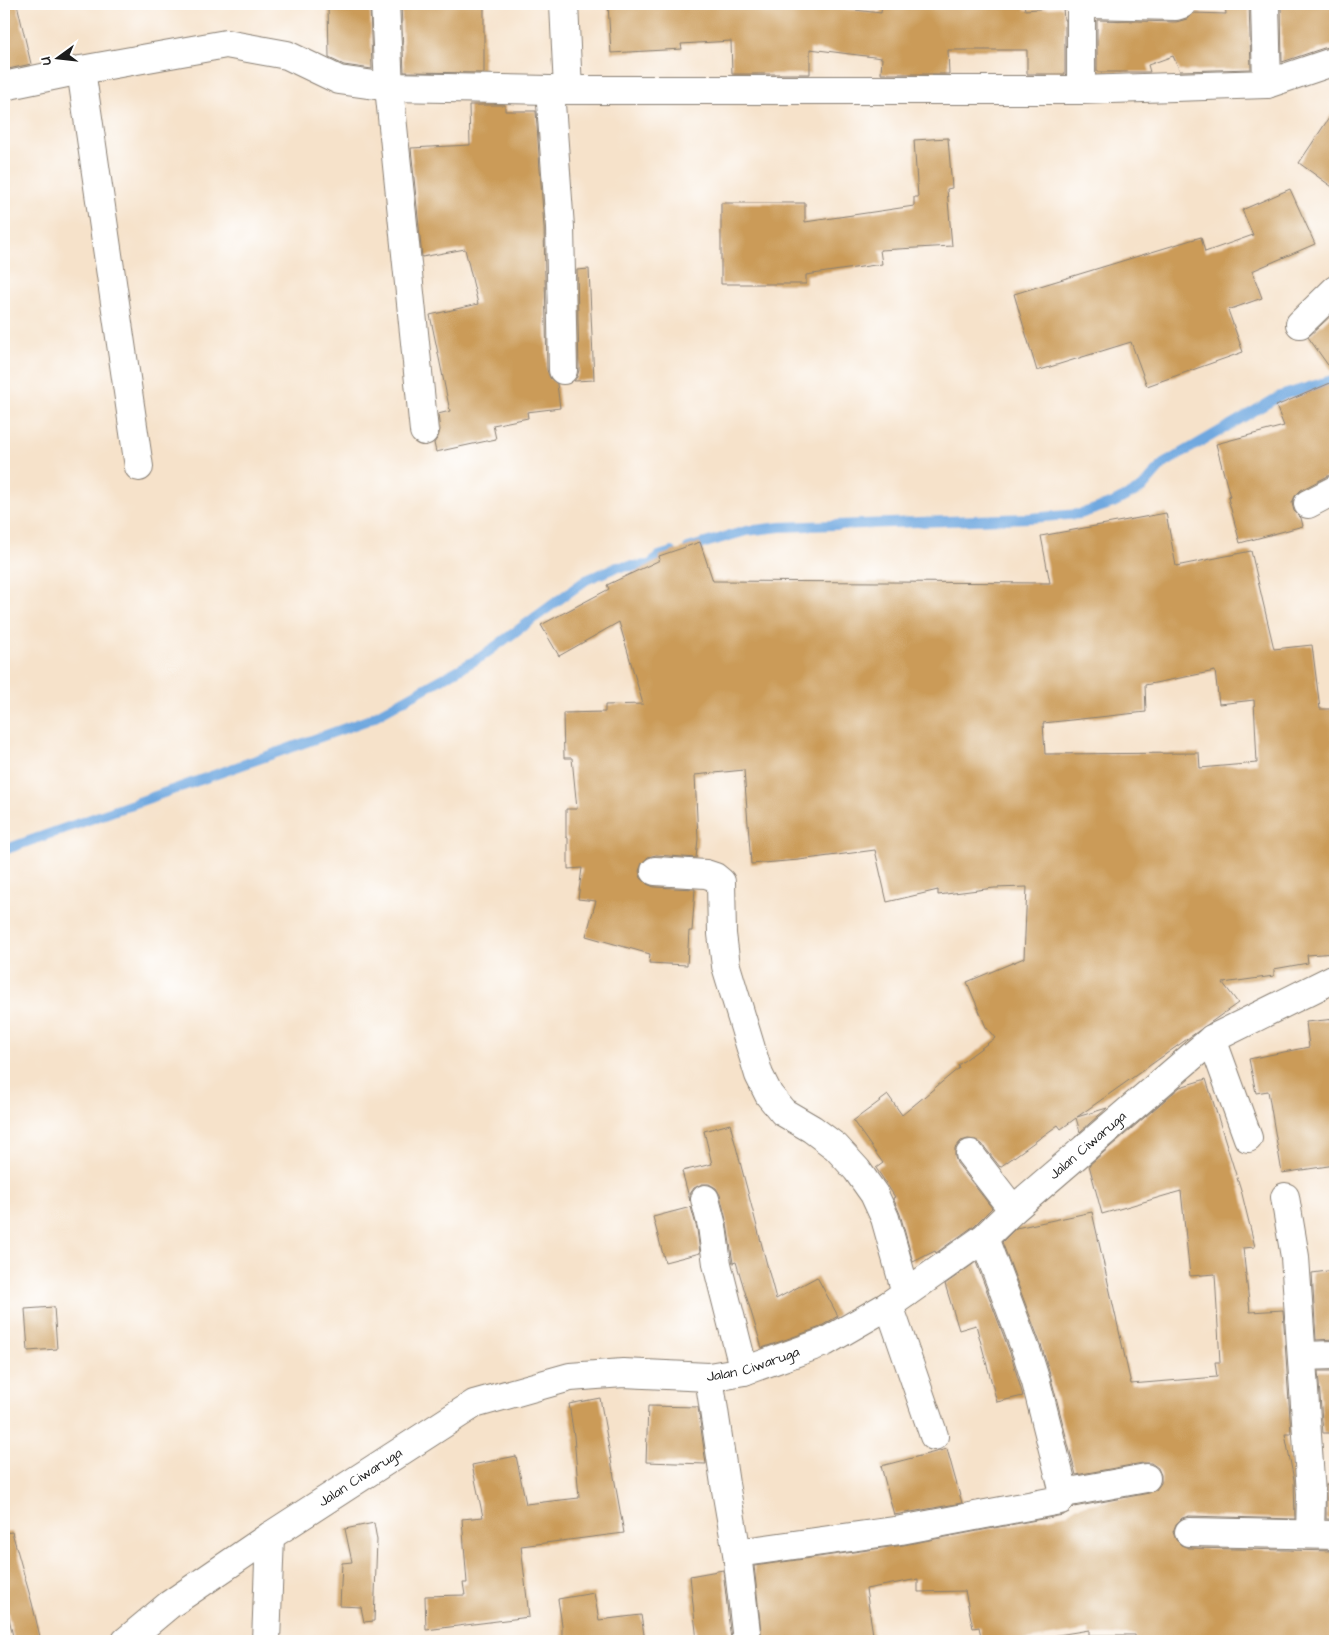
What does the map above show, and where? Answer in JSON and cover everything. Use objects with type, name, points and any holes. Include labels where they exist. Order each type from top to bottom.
[{"type":"street","points":[[385,4],[389,87],[424,431]]},
{"type":"street","points":[[563,370],[559,90],[564,4]]},
{"type":"street","points":[[1082,90],[1081,6],[1086,4],[1176,6],[1182,4]]},
{"type":"street","points":[[1265,4],[1267,84]]},
{"type":"street","points":[[4,86],[226,44],[287,55],[339,80],[389,87],[559,90],[1082,90],[1267,84],[1335,61]]},
{"type":"street","points":[[81,70],[140,467]]},
{"type":"street","points":[[1300,324],[1335,290]]},
{"type":"street","points":[[1308,504],[1335,490]]},
{"type":"street","points":[[655,871],[706,874],[715,877],[721,882],[722,934],[726,966],[759,1075],[769,1095],[783,1112],[812,1129],[836,1147],[857,1170],[874,1194],[885,1218],[897,1299],[934,1436]]},
{"type":"street","name":"Jalan Ciwaruga","points":[[126,1641],[169,1605],[270,1536],[474,1404],[570,1377],[623,1373],[709,1376],[744,1372],[825,1342],[897,1299],[984,1238],[1013,1210],[1212,1039],[1335,978]]},
{"type":"street","points":[[1212,1039],[1248,1138]]},
{"type":"street","points":[[970,1154],[1013,1210]]},
{"type":"street","points":[[1189,1532],[1323,1534],[1311,1494],[1295,1257],[1284,1197]]},
{"type":"street","points":[[705,1199],[712,1226],[717,1264],[744,1372]]},
{"type":"street","points":[[737,1553],[900,1530],[1060,1500],[1064,1493],[1027,1354],[984,1238]]},
{"type":"street","points":[[1302,1356],[1335,1355]]},
{"type":"street","points":[[709,1376],[737,1553],[747,1641]]},
{"type":"street","points":[[1064,1493],[1146,1478]]},
{"type":"street","points":[[266,1641],[270,1536]]},
{"type":"building","points":[[4,4],[17,4],[31,64],[4,70]]},
{"type":"building","points":[[328,4],[370,4],[372,69],[344,65],[329,58]]},
{"type":"building","points":[[401,4],[484,4],[484,73],[404,72]]},
{"type":"building","points":[[608,4],[802,4],[881,13],[882,4],[1024,4],[1025,10],[1063,7],[1065,20],[1065,74],[1027,74],[1027,50],[948,50],[949,74],[881,74],[882,58],[810,49],[810,74],[732,74],[731,41],[681,44],[682,49],[611,53]]},
{"type":"building","points":[[1225,4],[1249,4],[1251,69],[1180,71],[1173,56],[1148,65],[1150,72],[1097,72],[1097,20],[1176,22],[1187,19],[1194,13],[1226,14]]},
{"type":"building","points":[[1281,4],[1335,4],[1335,46],[1282,62]]},
{"type":"building","points":[[469,105],[505,105],[505,111],[536,111],[544,228],[547,370],[550,378],[557,384],[560,408],[527,412],[528,418],[493,425],[496,439],[436,452],[434,443],[440,430],[438,414],[450,411],[430,315],[478,304],[465,249],[422,257],[411,148],[470,145]]},
{"type":"building","points":[[1335,109],[1335,189],[1299,163]]},
{"type":"building","points":[[948,138],[952,188],[947,189],[952,246],[880,250],[882,264],[806,275],[806,284],[721,284],[721,203],[805,203],[805,222],[914,206],[914,197],[918,197],[914,140]]},
{"type":"building","points":[[1290,189],[1315,244],[1252,271],[1262,298],[1228,310],[1243,352],[1147,386],[1131,342],[1037,371],[1014,294],[1201,237],[1205,252],[1253,235],[1242,210]]},
{"type":"building","points":[[589,269],[594,380],[574,381],[579,370],[577,270]]},
{"type":"building","points":[[1335,312],[1335,375],[1308,337]]},
{"type":"building","points":[[1335,381],[1335,474],[1301,490],[1295,496],[1292,503],[1294,511],[1301,518],[1303,526],[1240,543],[1216,444],[1284,426],[1276,406]]},
{"type":"building","points":[[1166,513],[1176,566],[1251,551],[1274,649],[1312,645],[1320,709],[1335,709],[1335,953],[1307,955],[1308,963],[1274,969],[1274,976],[1223,983],[1238,1003],[1077,1117],[1107,1108],[1080,1132],[1076,1118],[1061,1129],[1058,1125],[1000,1167],[982,1144],[976,1140],[968,1139],[961,1141],[955,1148],[957,1163],[992,1208],[974,1226],[936,1253],[935,1251],[913,1262],[900,1214],[893,1198],[895,1197],[876,1168],[883,1163],[853,1121],[888,1095],[902,1115],[959,1068],[958,1065],[995,1038],[986,1027],[967,982],[1024,958],[1027,887],[994,888],[938,895],[938,890],[887,902],[875,850],[751,864],[744,770],[695,775],[698,839],[696,858],[656,855],[648,857],[642,863],[639,871],[641,878],[647,884],[654,887],[695,889],[692,931],[689,931],[687,965],[649,963],[650,954],[586,936],[596,901],[578,899],[582,868],[568,869],[566,809],[577,809],[572,758],[564,758],[563,713],[605,712],[605,705],[643,704],[619,622],[559,656],[541,625],[609,589],[607,585],[660,560],[659,556],[700,542],[713,581],[1050,583],[1041,536]],"holes":[[[1215,671],[1219,704],[1254,700],[1257,763],[1200,768],[1199,753],[1045,754],[1043,723],[1146,712],[1145,685]]]},
{"type":"building","points":[[1335,1019],[1335,1165],[1282,1173],[1268,1091],[1256,1093],[1249,1059],[1309,1047],[1306,1022]]},
{"type":"building","points":[[1206,1079],[1242,1194],[1255,1247],[1243,1248],[1250,1312],[1283,1310],[1291,1434],[1285,1434],[1294,1480],[1295,1519],[1189,1516],[1182,1518],[1176,1524],[1173,1532],[1176,1540],[1181,1545],[1189,1548],[1335,1551],[1335,1634],[1332,1634],[1332,1641],[1136,1641],[1135,1635],[1089,1635],[1089,1630],[1021,1641],[982,1641],[979,1627],[973,1628],[965,1591],[918,1592],[918,1579],[866,1589],[874,1641],[762,1641],[754,1566],[903,1545],[1063,1515],[1074,1507],[1149,1493],[1156,1490],[1161,1483],[1161,1475],[1158,1468],[1151,1463],[1076,1475],[1042,1348],[1002,1242],[1016,1228],[1092,1212],[1131,1384],[1217,1377],[1215,1362],[1220,1362],[1215,1274],[1190,1276],[1181,1191],[1102,1214],[1089,1165],[1180,1087]]},
{"type":"building","points":[[730,1124],[776,1299],[817,1277],[838,1316],[818,1328],[762,1348],[736,1262],[733,1263],[720,1195],[716,1188],[709,1184],[702,1184],[694,1188],[690,1194],[690,1201],[682,1171],[712,1164],[704,1131]]},
{"type":"building","points":[[691,1207],[697,1229],[700,1253],[665,1262],[653,1217]]},
{"type":"building","points":[[976,1262],[1012,1358],[1023,1396],[997,1402],[976,1325],[959,1330],[945,1284]]},
{"type":"building","points":[[1335,1270],[1335,1339],[1316,1340],[1312,1273]]},
{"type":"building","points":[[54,1307],[57,1349],[28,1351],[25,1309]]},
{"type":"building","points":[[1318,1371],[1335,1371],[1335,1433],[1323,1433]]},
{"type":"building","points":[[600,1398],[624,1533],[521,1546],[529,1617],[426,1630],[425,1596],[465,1595],[463,1583],[467,1583],[462,1519],[483,1517],[472,1465],[516,1456],[526,1504],[579,1498],[574,1436],[569,1404]]},
{"type":"building","points":[[648,1406],[698,1407],[706,1464],[646,1462]]},
{"type":"building","points":[[947,1449],[962,1503],[894,1515],[881,1466]]},
{"type":"building","points":[[1326,1485],[1335,1485],[1335,1519],[1326,1519]]},
{"type":"building","points":[[374,1523],[377,1540],[374,1621],[364,1622],[361,1607],[340,1606],[342,1563],[352,1562],[345,1529]]},
{"type":"building","points":[[12,1532],[41,1641],[14,1641],[4,1595],[4,1533]]},
{"type":"building","points":[[723,1570],[731,1640],[697,1641],[690,1576]]},
{"type":"building","points":[[594,1593],[599,1620],[641,1615],[645,1641],[562,1641],[562,1625],[558,1599]]},
{"type":"waterway","points":[[688,548],[746,531],[780,527],[1030,518],[1080,514],[1113,503],[1142,488],[1163,464],[1280,396],[1335,379]]},
{"type":"waterway","points":[[4,850],[368,720],[481,657],[586,580],[617,567],[650,565],[659,556],[672,552]]}]
